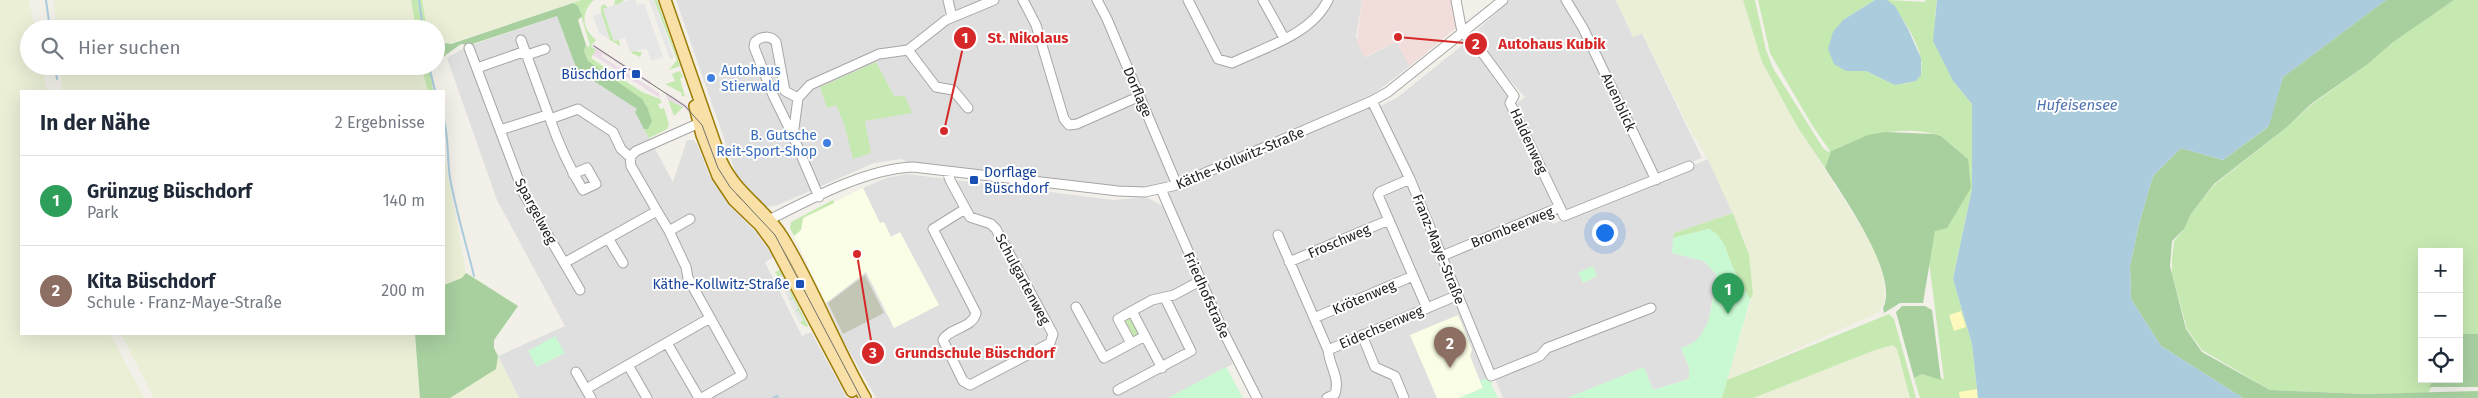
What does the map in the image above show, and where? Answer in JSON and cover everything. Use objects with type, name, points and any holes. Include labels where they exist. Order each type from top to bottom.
[{"type":"main road","points":[[665,0],[688,65],[702,122],[729,177],[765,222],[784,239],[838,350],[865,398]]},
{"type":"main road","points":[[765,222],[774,244],[856,398]]},
{"type":"main road","points":[[782,222],[783,230],[806,275],[812,294]]},
{"type":"street","points":[[948,0],[952,17]]},
{"type":"street","points":[[794,136],[798,98],[810,85],[889,51],[908,50],[952,17],[994,0]]},
{"type":"street","points":[[1023,0],[1036,26],[1064,119],[1069,125],[1077,124],[1140,96]]},
{"type":"street","name":"Dorflage","points":[[1097,0],[1177,185]]},
{"type":"street","points":[[1188,0],[1218,59],[1232,63],[1312,22],[1323,11],[1328,0]]},
{"type":"street","points":[[1263,0],[1284,38]]},
{"type":"street","points":[[1456,0],[1462,32]]},
{"type":"street","name":"Käthe-Kollwitz-Straße","points":[[765,222],[866,175],[888,168],[913,166],[1100,190],[1132,192],[1177,185],[1372,101],[1388,92],[1503,0]]},
{"type":"street","name":"Auenblick","points":[[1566,0],[1583,28],[1656,180]]},
{"type":"street","name":"Haldenweg","points":[[1462,32],[1484,55],[1514,96],[1510,103],[1560,207]]},
{"type":"street","points":[[798,98],[786,91],[776,42],[770,38],[758,39],[754,47],[776,103],[794,136],[819,197]]},
{"type":"street","points":[[521,40],[564,158],[573,174]]},
{"type":"street","name":"Spargelweg","points":[[469,48],[524,194],[580,290]]},
{"type":"street","points":[[477,68],[520,53],[527,55],[545,50]]},
{"type":"street","points":[[908,50],[936,87],[953,90],[968,108]]},
{"type":"street","name":"Franz-Maye-Straße","points":[[1372,101],[1410,179],[1491,376],[1540,356],[1547,348],[1651,308]]},
{"type":"street","points":[[500,130],[578,109],[612,132],[621,149],[630,157],[631,166],[669,231],[686,267],[688,278],[742,376],[701,398],[667,342]]},
{"type":"street","points":[[630,157],[636,151],[702,122]]},
{"type":"street","name":"Brombeerweg","points":[[1442,256],[1560,207],[1564,216],[1689,166]]},
{"type":"street","name":"Schulgartenweg","points":[[947,171],[965,209],[974,220],[991,224],[996,229],[1053,338],[1050,343],[970,385],[964,380],[943,340],[946,335],[973,320],[976,313],[932,229],[965,209]]},
{"type":"street","points":[[1410,179],[1380,192],[1378,195],[1427,308]]},
{"type":"street","name":"Friedhofstraße","points":[[1161,189],[1200,281],[1257,398]]},
{"type":"street","points":[[782,222],[798,206]]},
{"type":"street","points":[[564,263],[657,211]]},
{"type":"street","points":[[669,231],[690,219]]},
{"type":"street","name":"Froschweg","points":[[1289,262],[1389,220]]},
{"type":"street","points":[[1278,235],[1328,350]]},
{"type":"street","points":[[608,238],[623,263]]},
{"type":"street","name":"Krötenweg","points":[[1314,318],[1414,276]]},
{"type":"street","points":[[1131,343],[1118,319],[1152,300],[1165,298],[1200,281]]},
{"type":"street","name":"Eidechsenweg","points":[[1326,398],[1335,394],[1338,383],[1329,362],[1328,350],[1458,295]]},
{"type":"street","points":[[1118,390],[1191,351],[1165,298]]},
{"type":"street","points":[[1076,307],[1104,358],[1145,336]]},
{"type":"street","points":[[1132,311],[1162,368]]},
{"type":"street","points":[[586,389],[710,318]]},
{"type":"street","points":[[1362,335],[1375,367],[1395,376],[1404,398]]},
{"type":"street","points":[[628,365],[647,398]]},
{"type":"street","points":[[576,372],[591,398]]},
{"type":"shaded area","points":[[0,0],[29,0],[33,20],[20,20],[20,75],[44,75],[46,90],[20,90],[20,335],[111,335],[144,398],[0,398]]},
{"type":"shaded area","points":[[54,0],[411,0],[414,20],[55,20]]},
{"type":"shaded area","points":[[422,0],[581,0],[448,44],[445,44],[445,20],[425,20]]},
{"type":"shaded area","points":[[635,0],[637,5],[644,3],[663,57],[651,61],[647,49],[630,52],[625,38],[614,41],[603,9]]},
{"type":"shaded area","points":[[649,0],[654,0],[674,58],[670,59]]},
{"type":"shaded area","points":[[676,0],[1097,0],[1178,183],[1099,0],[1362,0],[1356,37],[1366,57],[1396,42],[1410,66],[1371,96],[1229,163],[1372,101],[1491,376],[1483,388],[1459,398],[1257,398],[1161,189],[1145,192],[913,167],[902,159],[874,163],[778,205],[767,207],[759,203],[740,185]]},
{"type":"shaded area","points":[[1362,0],[1451,0],[1456,28],[1410,66],[1396,42],[1364,57],[1357,41]]},
{"type":"shaded area","points":[[1510,0],[1616,0],[1633,37],[1642,33],[1702,158],[1567,210],[1516,104],[1525,97],[1471,36]]},
{"type":"shaded area","points":[[1616,0],[1743,0],[1762,62],[1798,128],[1874,247],[1883,275],[1885,302],[1877,313],[1727,380],[1753,294],[1744,239],[1708,159],[1692,133],[1642,33],[1633,37]]},
{"type":"shaded area","points":[[601,13],[610,40],[599,33],[593,16]]},
{"type":"shaded area","points":[[557,16],[577,70],[638,109],[635,112],[673,182],[687,140],[693,140],[697,144],[710,177],[729,205],[754,230],[774,257],[765,262],[802,336],[811,332],[847,398],[519,398],[498,356],[565,326],[497,200],[447,58],[466,47]]},
{"type":"shaded area","points":[[1465,43],[1472,47],[1511,96],[1556,205],[1443,252],[1379,107],[1398,97]]},
{"type":"shaded area","points":[[593,44],[651,82],[649,84],[603,54],[601,56],[659,93],[660,98],[593,55],[596,50],[592,46]]},
{"type":"shaded area","points":[[61,75],[424,75],[428,90],[62,90]]},
{"type":"shaded area","points":[[665,91],[694,110],[692,115],[683,107],[668,100]]},
{"type":"shaded area","points":[[1708,159],[1733,213],[1674,233],[1672,253],[1704,261],[1716,274],[1709,322],[1699,338],[1690,346],[1681,348],[1689,367],[1689,379],[1653,390],[1644,367],[1568,398],[1503,398],[1445,257],[1549,216],[1553,224]]},
{"type":"shaded area","points":[[445,160],[466,272],[518,306],[494,340],[494,348],[519,398],[154,398],[122,335],[445,335]]},
{"type":"shaded area","points":[[907,174],[1113,200],[1146,197],[1163,206],[1233,364],[1169,398],[876,398],[843,340],[826,303],[866,271],[900,233],[891,237],[884,223],[880,224],[863,188],[886,178]]},
{"type":"shaded area","points":[[863,188],[880,223],[884,222],[891,237],[900,232],[939,305],[894,328],[866,272],[826,303],[794,236],[801,230],[803,218]]},
{"type":"shaded area","points":[[782,275],[787,285],[783,287],[787,287],[792,297],[789,299],[793,299],[798,308],[795,312],[798,310],[803,320],[799,322],[778,277]]},
{"type":"shaded area","points":[[865,275],[884,313],[843,334],[828,303]]},
{"type":"shaded area","points":[[1458,315],[1472,349],[1470,356],[1483,388],[1459,398],[1437,398],[1410,335]]},
{"type":"shaded area","points":[[1893,345],[1897,349],[1910,398],[1753,398],[1875,350]]},
{"type":"green space","points":[[411,0],[422,0],[425,20],[414,20]]},
{"type":"green space","points":[[581,0],[594,0],[586,10],[584,20],[588,31],[596,40],[591,46],[596,50],[591,58],[642,92],[660,99],[662,103],[658,104],[660,109],[664,108],[669,124],[667,129],[649,138],[644,129],[650,126],[645,103],[588,61],[584,51],[586,45],[588,47],[590,45],[578,6],[573,3]]},
{"type":"green space","points":[[615,0],[624,0],[621,3],[637,52],[642,52],[640,57],[631,53],[634,50],[614,6]]},
{"type":"green space","points":[[654,0],[657,0],[680,66],[669,70],[677,60]]},
{"type":"green space","points":[[1743,0],[1755,0],[1766,50],[1773,68],[1823,148],[1828,152],[1830,151],[1812,125],[1770,53],[1758,0],[1875,0],[1843,20],[1846,71],[1866,71],[1895,85],[1916,81],[1921,75],[1921,61],[1917,44],[1908,27],[1887,0],[1925,2],[1926,0],[1937,0],[1935,16],[1953,81],[1972,104],[1972,189],[1953,279],[1972,344],[1978,398],[1920,398],[1914,378],[1922,374],[1944,379],[1929,262],[1935,231],[1968,159],[1941,136],[1920,132],[1894,131],[1868,137],[1831,151],[1825,168],[1798,128],[1762,62]]},
{"type":"green space","points":[[2386,0],[2454,0],[2392,43],[2368,64],[2311,104],[2287,127],[2214,184],[2191,214],[2184,229],[2172,241],[2170,266],[2186,329],[2202,352],[2270,390],[2366,394],[2478,391],[2478,398],[2243,398],[2161,346],[2131,299],[2130,266],[2139,224],[2153,176],[2181,148],[2223,160],[2268,127],[2283,77]]},
{"type":"green space","points":[[2454,0],[2478,0],[2478,334],[2463,334],[2463,248],[2418,248],[2418,383],[2434,383],[2428,393],[2366,394],[2270,390],[2202,350],[2187,329],[2172,274],[2174,241],[2184,229],[2191,214],[2214,185],[2287,127],[2311,105],[2368,64],[2392,43]]},
{"type":"green space","points":[[573,3],[578,6],[582,16],[578,20],[586,45],[584,51],[588,61],[642,99],[652,121],[648,129],[644,129],[635,112],[637,109],[577,70],[557,16],[469,45],[461,44],[445,56],[445,43],[451,44]]},
{"type":"green space","points":[[604,4],[608,8],[603,9],[614,41],[619,40],[620,46],[610,40],[601,13],[601,6]]},
{"type":"green space","points":[[876,62],[894,96],[905,96],[912,113],[865,121],[871,153],[853,159],[844,124],[836,105],[827,108],[820,87]]},
{"type":"green space","points":[[680,71],[683,77],[680,78],[685,97],[681,95],[682,93],[665,84],[675,81],[672,74]]},
{"type":"green space","points":[[424,75],[431,75],[433,90],[428,90]]},
{"type":"green space","points":[[668,100],[683,107],[674,116]]},
{"type":"green space","points":[[1885,132],[1941,136],[1968,159],[1971,188],[1947,228],[1935,231],[1923,303],[1900,303],[1884,313],[1883,308],[1886,294],[1884,277],[1877,257],[1856,216],[1825,168],[1831,151],[1868,135]]},
{"type":"green space","points":[[833,200],[834,203],[803,218],[801,230],[794,236],[790,228],[791,222]]},
{"type":"green space","points":[[1733,213],[1749,255],[1753,294],[1750,300],[1735,272],[1723,242],[1715,233],[1709,229],[1673,238],[1674,233]]},
{"type":"green space","points":[[1709,229],[1723,242],[1735,272],[1750,300],[1722,398],[1567,398],[1644,367],[1653,390],[1689,379],[1689,367],[1681,348],[1692,344],[1705,328],[1712,307],[1716,274],[1704,261],[1672,253],[1673,238]]},
{"type":"green space","points":[[1593,266],[1597,276],[1583,283],[1578,273]]},
{"type":"green space","points":[[780,270],[807,327],[800,323],[803,320],[794,310],[797,308],[788,298],[792,297],[783,287],[782,275],[778,277],[775,272]]},
{"type":"green space","points":[[466,273],[518,306],[494,340],[494,348],[498,356],[496,369],[450,398],[420,398],[415,335],[445,335],[445,285],[462,278]]},
{"type":"green space","points":[[1902,306],[1925,306],[1932,310],[1941,380],[1922,374],[1914,378],[1896,312]]},
{"type":"green space","points":[[1889,314],[1894,319],[1916,398],[1910,398],[1897,349],[1893,345],[1875,350],[1753,398],[1722,398],[1727,380]]},
{"type":"green space","points":[[1131,317],[1140,334],[1131,338],[1124,327],[1124,319]]},
{"type":"green space","points":[[2463,334],[2478,334],[2478,387],[2429,387],[2432,383],[2463,383]]},
{"type":"green space","points":[[555,336],[565,353],[537,367],[528,351]]},
{"type":"green space","points":[[1226,367],[1243,398],[1168,398]]},
{"type":"green space","points":[[1491,376],[1492,386],[1498,398],[1459,398],[1483,388],[1480,381]]},
{"type":"sand","points":[[1961,311],[1966,327],[1954,331],[1949,315]]},
{"type":"sand","points":[[1977,389],[1978,398],[1960,398],[1959,392]]},
{"type":"water","points":[[1875,0],[1887,0],[1895,6],[1908,29],[1921,58],[1921,75],[1916,81],[1895,85],[1866,71],[1846,71],[1834,64],[1828,49],[1833,32],[1843,20]]},
{"type":"water","name":"Hufeisensee","points":[[1937,0],[2386,0],[2283,77],[2269,126],[2223,160],[2181,148],[2153,176],[2139,224],[2130,266],[2131,299],[2161,346],[2243,398],[1978,398],[1972,344],[1953,279],[1972,189],[1972,104],[1953,81],[1933,41]]},
{"type":"waterway","points":[[46,0],[49,20]]},
{"type":"waterway","points":[[419,0],[422,20]]},
{"type":"waterway","points":[[56,75],[57,79]]},
{"type":"waterway","points":[[431,75],[435,90]]},
{"type":"waterway","points":[[445,125],[450,178],[474,276]]},
{"type":"waterway","points":[[773,398],[777,396],[778,398]]},
{"type":"tram line","points":[[594,46],[685,106],[702,125],[718,168],[730,187],[775,235],[861,398]]},
{"type":"place","name":"Autohaus Kubik","points":[[1398,37]]},
{"type":"place","name":"Büschdorf","points":[[636,74]]},
{"type":"place","name":"Autohaus Stierwald","points":[[711,78]]},
{"type":"place","name":"St. Nikolaus","points":[[944,131]]},
{"type":"place","name":"B. Gutsche Reit-Sport-Shop","points":[[827,143]]},
{"type":"place","name":"Dorflage Büschdorf","points":[[974,180]]},
{"type":"place","name":"Grundschule Büschdorf","points":[[857,254]]},
{"type":"place","name":"Käthe-Kollwitz-Straße","points":[[800,284]]},
{"type":"place","name":"Grünzug Büschdorf","points":[[1728,314]]},
{"type":"place","name":"Kita Büschdorf","points":[[1450,368]]}]
